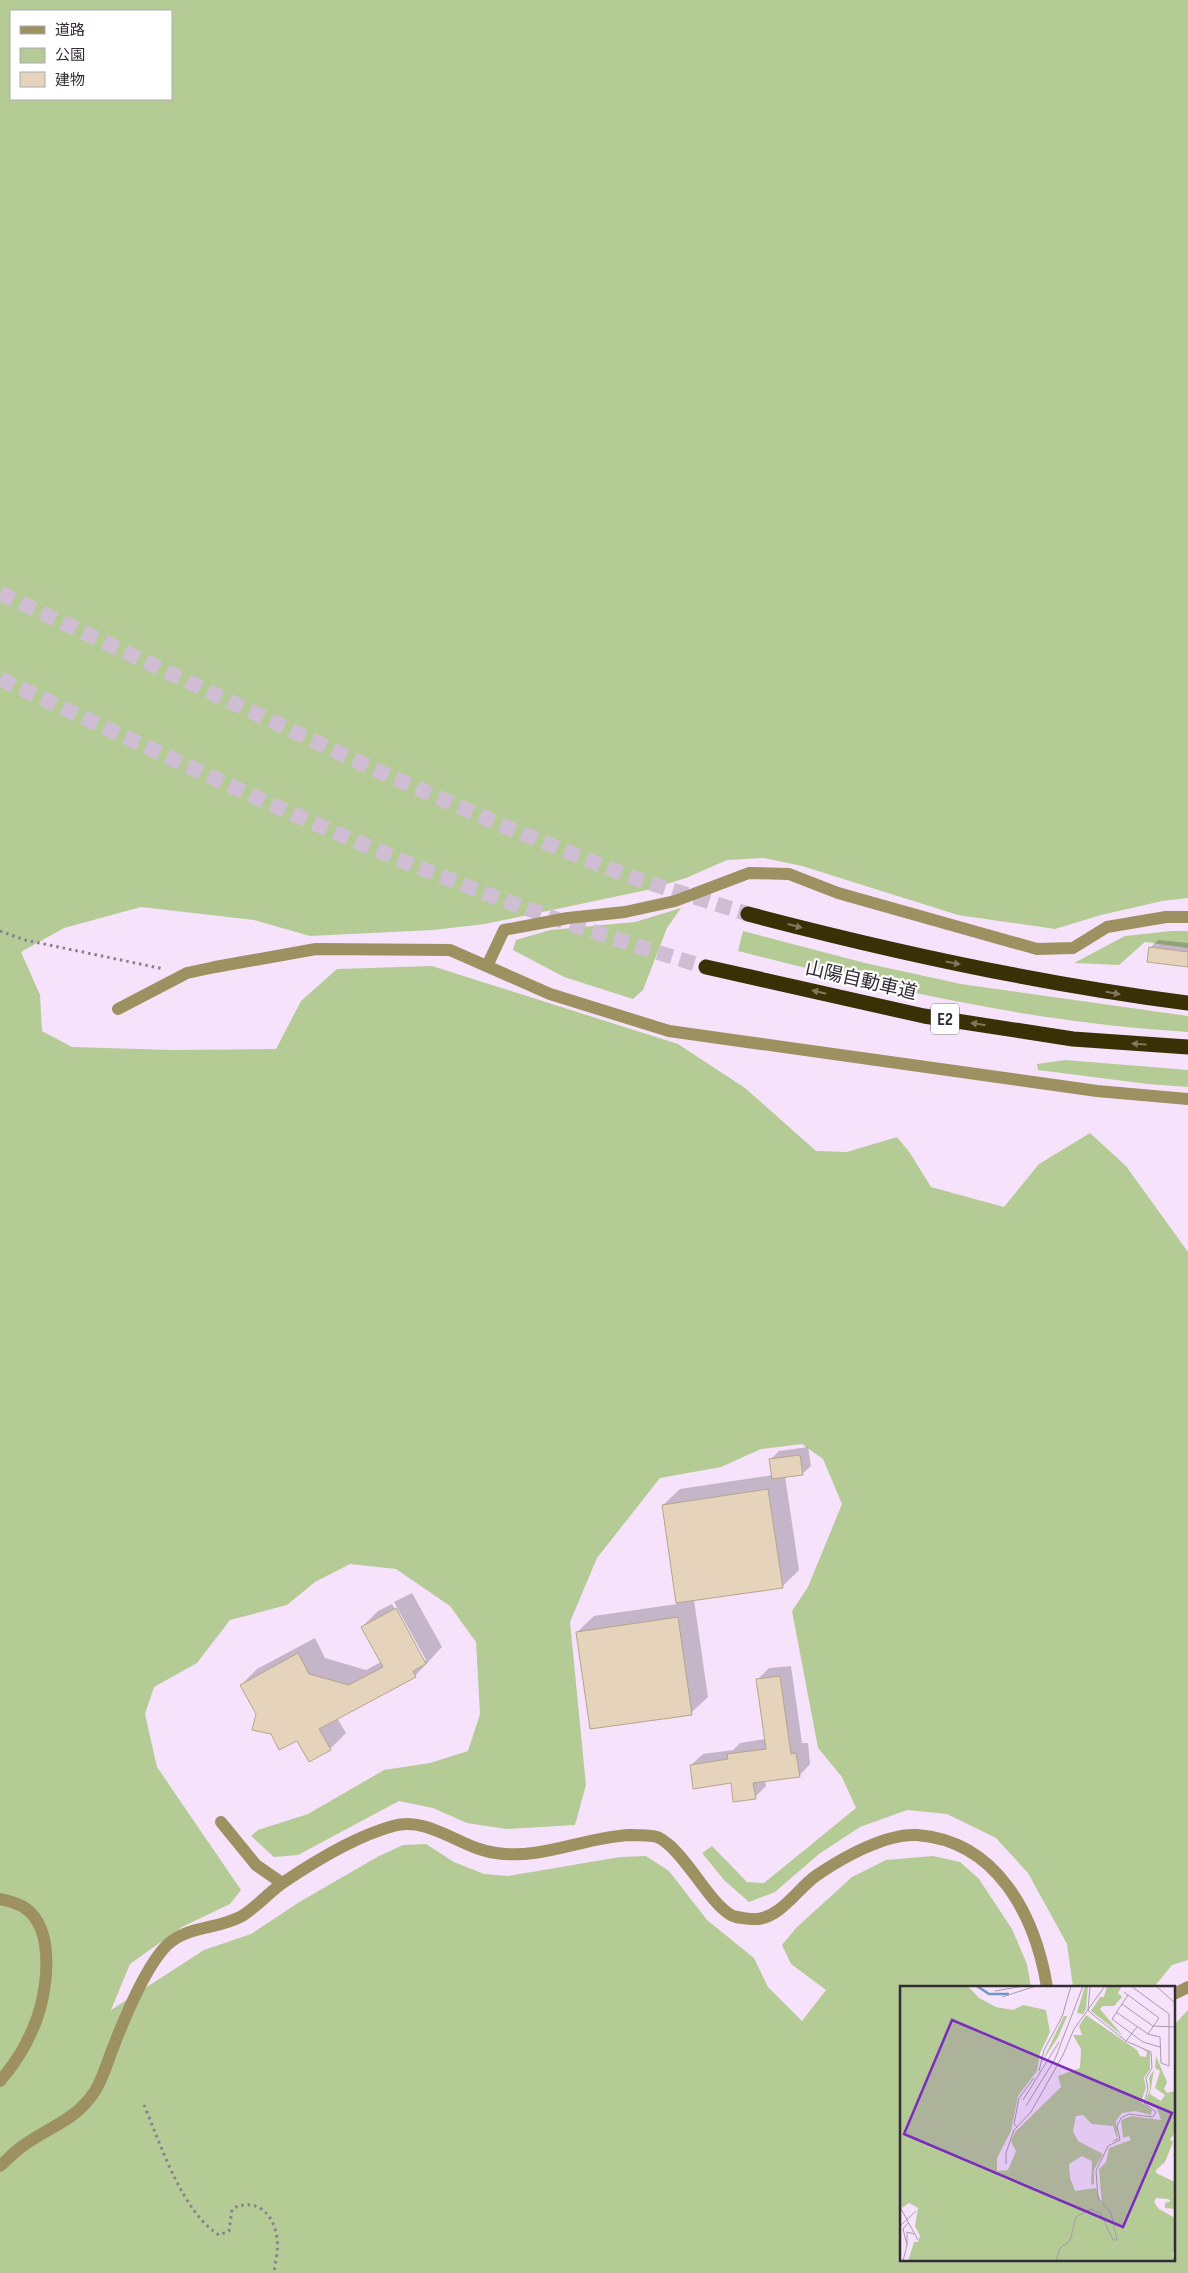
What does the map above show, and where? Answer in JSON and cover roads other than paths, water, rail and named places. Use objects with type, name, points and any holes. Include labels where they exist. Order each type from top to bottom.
[{"type":"highway","name":"山陽自動車道","points":[[748,914],[898,952],[1046,981],[1188,1003]]},
{"type":"highway","name":"山陽自動車道","points":[[706,967],[924,1016],[1072,1038],[1188,1048]]},
{"type":"street","points":[[488,966],[504,930],[568,918],[625,912],[675,901],[749,874],[789,874],[838,893],[1037,950],[1073,948],[1107,927],[1166,917],[1188,917]]},
{"type":"street","points":[[118,1010],[186,973],[316,949],[450,950],[550,994],[669,1031],[1097,1091],[1188,1099]]},
{"type":"street","points":[[221,1822],[256,1865],[282,1883]]},
{"type":"street","points":[[0,2166],[22,2146],[62,2124],[79,2111],[97,2089],[132,2005],[154,1962],[168,1944],[192,1929],[222,1924],[242,1915],[282,1883],[365,1836],[395,1826],[418,1823],[467,1845],[496,1853],[528,1853],[629,1835],[659,1837],[682,1855],[711,1896],[732,1916],[759,1919],[780,1908],[815,1876],[870,1844],[914,1835],[955,1843],[984,1859],[1019,1902],[1043,1961],[1047,1986]]},
{"type":"street","points":[[0,1899],[25,1908],[39,1923],[45,1943],[46,1978],[34,2026],[14,2064],[0,2082]]},
{"type":"street","points":[[1176,1993],[1188,1987]]},
{"type":"tunnel","points":[[0,593],[378,771],[501,825],[631,877],[748,914]]},
{"type":"tunnel","points":[[0,679],[237,789],[416,866],[562,921],[706,967]]}]
